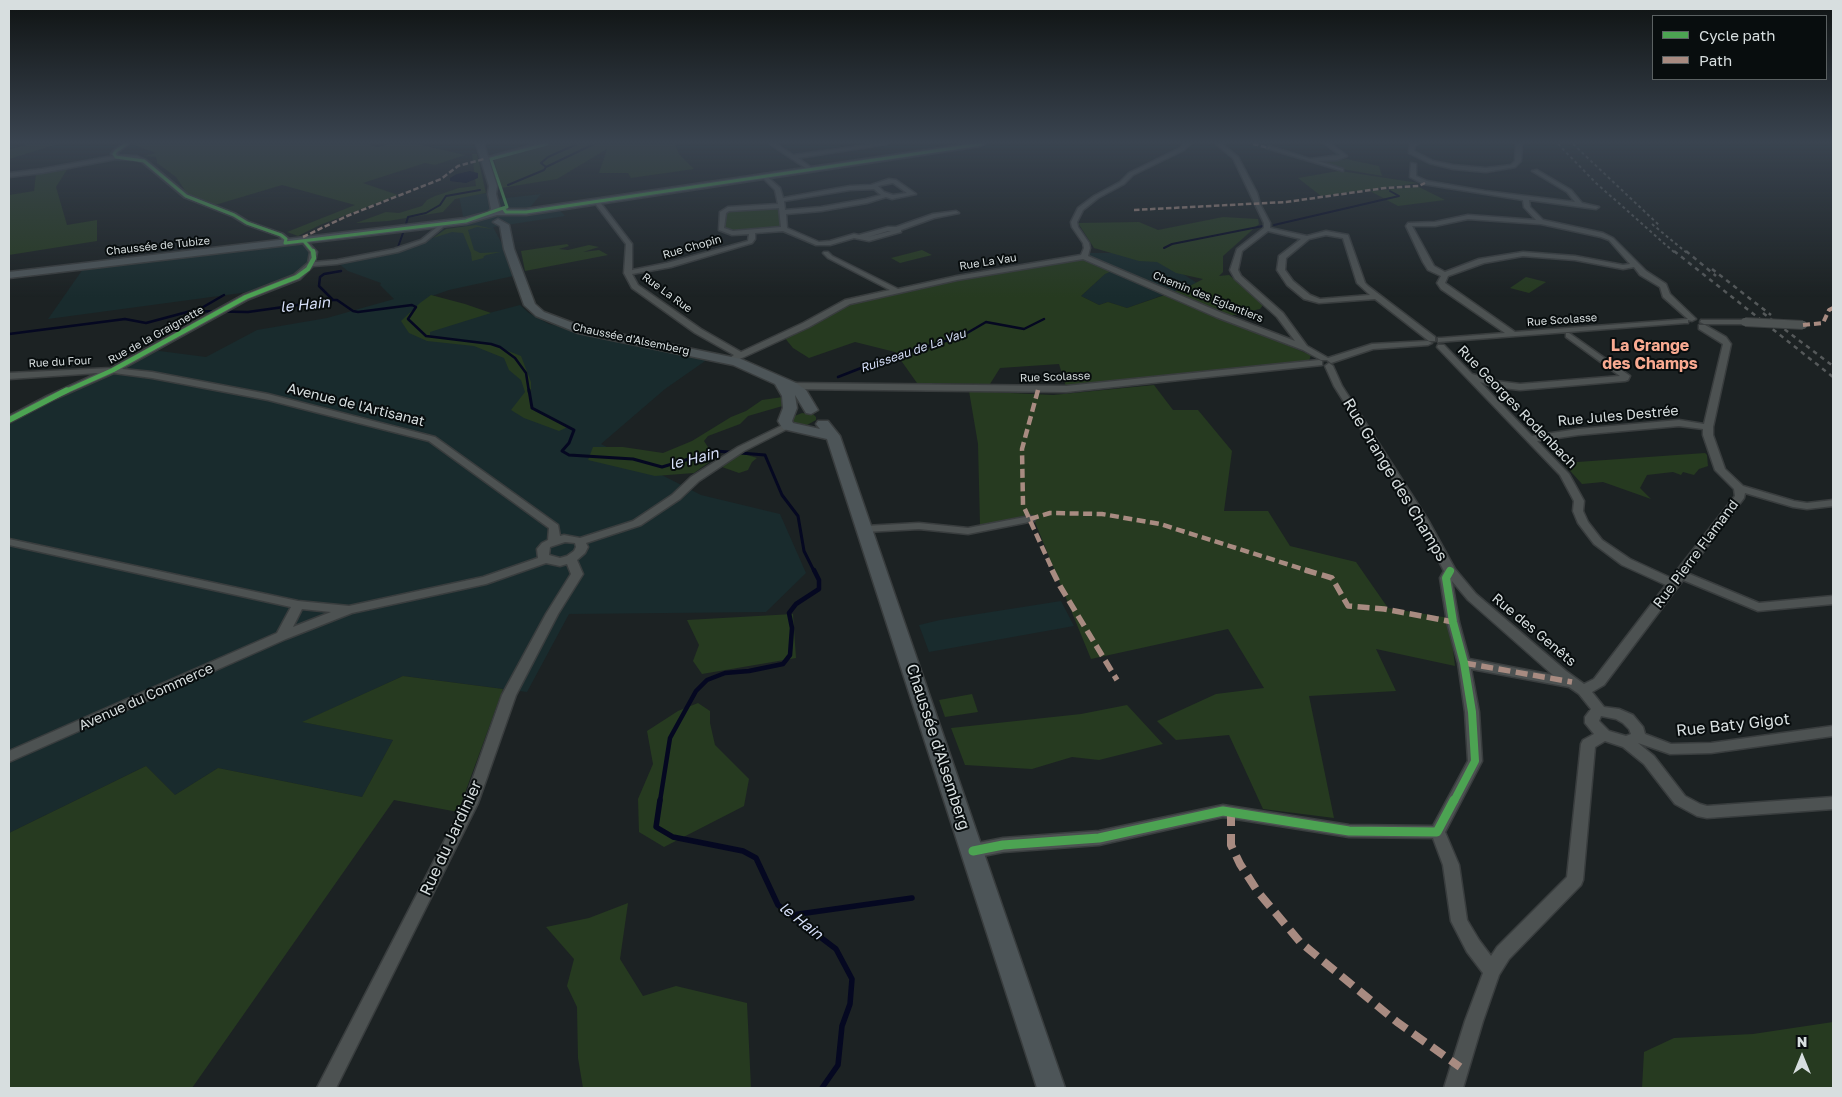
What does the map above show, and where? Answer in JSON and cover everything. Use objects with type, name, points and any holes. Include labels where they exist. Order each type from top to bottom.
[{"type":"main road","name":"Chaussée d'Alsemberg","points":[[488,217],[496,208],[492,195]]},
{"type":"main road","name":"Chaussée d'Alsemberg","points":[[497,195],[508,217],[516,254],[514,260]]},
{"type":"main road","points":[[508,217],[635,195]]},
{"type":"main road","points":[[488,217],[508,217],[609,199]]},
{"type":"main road","name":"Chaussée de Tubize","points":[[307,241],[488,217]]},
{"type":"main road","name":"Chaussée de Tubize","points":[[444,226],[488,217]]},
{"type":"main road","name":"Chaussée d'Alsemberg","points":[[508,217],[504,225],[511,255],[530,305],[540,314],[578,329],[736,358],[798,394],[824,416],[865,528],[1051,1088]]},
{"type":"main road","name":"Chaussée de Tubize","points":[[9,275],[444,226],[483,224],[497,227],[505,234]]},
{"type":"main road","points":[[787,421],[795,411],[798,394]]},
{"type":"main road","points":[[787,421],[798,394]]},
{"type":"main road","points":[[787,421],[805,430],[828,430]]},
{"type":"street","points":[[185,195],[234,215],[248,223],[281,235],[286,239],[285,243]]},
{"type":"street","points":[[779,195],[784,229]]},
{"type":"street","points":[[782,206],[823,195]]},
{"type":"street","points":[[885,195],[867,201],[821,209],[782,206],[728,209],[722,212],[722,229],[732,233],[784,229],[812,243],[824,244],[854,236],[869,238],[898,233],[897,229],[932,216],[956,213]]},
{"type":"street","points":[[887,195],[895,198],[908,195]]},
{"type":"street","points":[[1084,257],[1087,248],[1086,243],[1075,227],[1074,222],[1080,209],[1099,195]]},
{"type":"street","points":[[1255,195],[1257,204],[1268,223],[1267,228],[1239,250],[1234,270],[1238,277],[1280,315],[1306,348]]},
{"type":"street","points":[[1507,195],[1596,207]]},
{"type":"street","points":[[1572,195],[1580,205]]},
{"type":"street","points":[[1526,197],[1527,207],[1541,222]]},
{"type":"street","name":"Rue La Rue","points":[[598,202],[629,244],[628,273],[635,286],[736,358]]},
{"type":"street","points":[[1445,275],[1431,268],[1409,226],[1410,224],[1434,224],[1468,217],[1541,222],[1610,239],[1647,276],[1663,286],[1666,295],[1689,322],[1703,325],[1733,322],[1803,325]]},
{"type":"street","name":"Rue de la Graignette","points":[[9,420],[50,398],[113,370],[256,292],[296,277],[312,264],[377,255],[423,241],[444,226]]},
{"type":"street","points":[[1267,228],[1309,238]]},
{"type":"street","name":"Rue Chopin","points":[[628,273],[668,265],[750,242],[752,232]]},
{"type":"street","points":[[1309,238],[1286,253],[1282,258],[1281,270],[1290,283],[1307,297],[1319,301],[1378,297]]},
{"type":"street","name":"Rue Georges Rodenbach","points":[[1309,238],[1349,242],[1361,283],[1438,343],[1531,439],[1564,474],[1579,501],[1578,511],[1583,523],[1598,542],[1626,562],[1758,607],[1833,600]]},
{"type":"street","points":[[307,241],[314,252],[312,264]]},
{"type":"street","points":[[826,252],[830,257],[897,291]]},
{"type":"street","points":[[1514,335],[1447,290],[1441,283],[1445,275],[1482,261],[1523,254],[1575,258],[1616,266],[1647,276]]},
{"type":"street","name":"Rue La Vau","points":[[736,358],[806,325],[848,302],[957,278],[1084,257]]},
{"type":"street","name":"Chemin des Eglantiers","points":[[1084,257],[1219,315],[1306,348],[1326,362]]},
{"type":"street","points":[[1616,266],[1635,265]]},
{"type":"street","name":"Rue Scolasse","points":[[1438,343],[1514,335],[1689,322]]},
{"type":"street","name":"Rue Scolasse","points":[[798,394],[827,388],[1066,390],[1326,362],[1372,347],[1569,336],[1689,322]]},
{"type":"street","name":"Rue Pierre Flamand","points":[[1584,691],[1598,682],[1740,496],[1739,488],[1720,470],[1708,435],[1708,427],[1727,344],[1703,325]]},
{"type":"street","points":[[1468,375],[1495,384],[1520,387],[1625,378],[1626,376],[1569,336]]},
{"type":"street","name":"Rue Grange des Champs","points":[[1326,362],[1338,386],[1423,520],[1450,571],[1446,578],[1453,622],[1464,663],[1472,712],[1475,761],[1437,832]]},
{"type":"street","name":"Rue du Four","points":[[9,376],[113,370]]},
{"type":"street","name":"Avenue de l'Artisanat","points":[[113,370],[152,375],[268,396],[432,439],[554,527],[554,541]]},
{"type":"street","points":[[798,394],[827,388]]},
{"type":"street","points":[[546,559],[542,553],[543,549],[554,541],[571,538],[580,541],[637,523],[676,497],[695,479],[787,421]]},
{"type":"street","name":"Rue Jules Destrée","points":[[1531,439],[1578,432],[1679,423],[1708,427]]},
{"type":"street","points":[[1739,488],[1793,504],[1807,506],[1833,503]]},
{"type":"street","points":[[865,528],[919,526],[968,531],[1030,518]]},
{"type":"street","points":[[571,559],[579,554],[582,547],[580,541]]},
{"type":"street","name":"Avenue du Commerce","points":[[9,542],[298,605],[348,610]]},
{"type":"street","name":"Avenue du Commerce","points":[[9,757],[282,636],[348,610],[486,580],[546,559],[560,562],[571,559]]},
{"type":"street","name":"Rue du Jardinier","points":[[326,1088],[471,803],[509,695],[552,614],[577,574],[571,559]]},
{"type":"street","name":"Rue des Genêts","points":[[1450,571],[1472,597],[1584,691],[1600,711]]},
{"type":"street","points":[[282,636],[298,605]]},
{"type":"street","points":[[1464,663],[1572,682]]},
{"type":"street","points":[[1454,1088],[1474,1021],[1492,972],[1503,953],[1575,880],[1588,744],[1604,735],[1592,723],[1594,713],[1600,711],[1619,714],[1628,719],[1638,731],[1632,739],[1680,800],[1697,810],[1707,812],[1833,803]]},
{"type":"street","name":"Rue Baty Gigot","points":[[1604,735],[1616,740],[1632,739],[1670,749],[1711,748],[1833,731]]},
{"type":"street","points":[[973,851],[1003,845],[1099,838],[1223,811],[1349,830],[1437,832],[1445,847],[1451,866],[1460,921],[1473,946],[1492,972]]},
{"type":"shaded area","points":[[489,195],[489,200],[540,195],[528,210],[531,214],[560,210],[565,216],[493,227],[507,253],[513,276],[449,290],[432,296],[489,313],[520,305],[529,313],[549,324],[708,359],[665,389],[601,444],[701,495],[780,514],[806,573],[766,612],[569,614],[527,692],[403,676],[303,722],[393,740],[362,797],[218,768],[175,795],[146,766],[9,833],[9,425],[27,412],[152,350],[206,357],[257,330],[327,318],[394,299],[380,285],[381,283],[348,271],[339,264],[400,252],[433,238],[443,230],[465,226],[459,196]]},
{"type":"shaded area","points":[[306,244],[312,254],[309,265],[296,275],[256,291],[48,319],[83,269]]},
{"type":"shaded area","points":[[1087,253],[1124,253],[1158,258],[1197,283],[1127,308],[1108,302],[1099,305],[1081,296],[1105,274],[1086,257]]},
{"type":"shaded area","points":[[1061,601],[1074,626],[929,652],[919,625],[940,620]]},
{"type":"green space","points":[[9,195],[58,195],[67,225],[97,220],[97,241],[9,255]]},
{"type":"green space","points":[[189,195],[248,195],[215,205]]},
{"type":"green space","points":[[319,195],[397,195],[320,225],[298,236],[287,232],[355,205]]},
{"type":"green space","points":[[475,195],[455,199],[443,212],[388,221],[356,223],[386,212],[399,213],[422,206],[427,200],[435,196]]},
{"type":"green space","points":[[1378,195],[1435,195],[1445,200],[1398,206]]},
{"type":"green space","points":[[772,208],[780,210],[781,226],[779,228],[731,231],[725,229],[725,214],[727,211]]},
{"type":"green space","points":[[1223,217],[1258,219],[1259,224],[1223,256],[1223,272],[1219,276],[1229,275],[1264,304],[1260,309],[1221,318],[1311,355],[1309,361],[1066,387],[1059,364],[1000,368],[990,384],[917,383],[895,352],[855,342],[809,358],[793,348],[784,337],[842,305],[939,282],[1086,257],[1112,271],[1105,274],[1081,296],[1099,305],[1108,302],[1127,308],[1188,287],[1203,279],[1176,273],[1157,262],[1139,261],[1094,248],[1078,223],[1139,222],[1158,230]]},
{"type":"green space","points":[[476,225],[493,229],[477,227],[468,230],[474,250],[480,253],[501,252],[486,255],[484,258],[472,261],[463,233],[452,232],[433,238],[446,229]]},
{"type":"green space","points":[[567,244],[569,246],[559,249],[568,250],[589,245],[599,247],[583,252],[599,250],[608,255],[525,271],[521,251]]},
{"type":"green space","points":[[922,250],[932,255],[900,263],[891,258]]},
{"type":"green space","points":[[1526,277],[1546,282],[1529,293],[1510,288]]},
{"type":"green space","points":[[431,295],[491,313],[430,332],[430,336],[493,345],[521,356],[531,382],[531,409],[568,427],[559,431],[524,418],[511,410],[525,392],[521,380],[509,370],[504,358],[474,346],[427,341],[409,333],[401,321]]},
{"type":"green space","points":[[1154,385],[1173,410],[1198,410],[1232,451],[1224,511],[1268,511],[1290,546],[1356,562],[1388,608],[1449,618],[1455,666],[1376,649],[1396,691],[1309,696],[1334,818],[1263,809],[1229,735],[1176,740],[1157,721],[1216,694],[1264,688],[1228,629],[1091,659],[1032,515],[980,525],[978,444],[969,391],[1053,395]]},
{"type":"green space","points":[[783,397],[786,405],[748,416],[740,424],[708,436],[704,441],[715,458],[694,473],[655,476],[588,460],[593,447],[623,447],[663,453],[692,441],[762,400]]},
{"type":"green space","points":[[802,413],[813,414],[816,420],[807,425],[795,424],[792,421],[792,417]]},
{"type":"green space","points":[[741,453],[757,458],[752,462],[748,470],[739,473],[722,467]]},
{"type":"green space","points":[[1705,453],[1708,466],[1699,469],[1694,475],[1683,472],[1681,475],[1673,472],[1647,475],[1640,488],[1651,499],[1603,482],[1582,484],[1563,463]]},
{"type":"green space","points":[[793,614],[796,658],[702,674],[693,661],[699,645],[687,620]]},
{"type":"green space","points":[[403,676],[503,689],[458,812],[394,800],[192,1088],[9,1088],[9,833],[146,766],[175,795],[218,768],[362,797],[393,740],[302,722]]},
{"type":"green space","points":[[972,694],[978,712],[945,717],[939,700]]},
{"type":"green space","points":[[698,703],[710,711],[710,723],[715,745],[749,779],[744,806],[664,847],[639,832],[638,799],[653,764],[647,731],[678,711]]},
{"type":"green space","points":[[1127,705],[1163,744],[1099,760],[1072,757],[1032,769],[965,765],[951,728],[1081,714]]},
{"type":"green space","points":[[628,903],[620,959],[643,996],[676,986],[747,1003],[751,1088],[583,1088],[578,1058],[577,1007],[567,986],[574,959],[546,927],[589,918]]},
{"type":"green space","points":[[1833,1022],[1833,1088],[1642,1088],[1644,1052],[1674,1038],[1753,1034]]},
{"type":"waterway","points":[[406,224],[408,217],[426,213],[440,205],[446,196],[451,195]]},
{"type":"waterway","name":"Ruisseau de La Vau","points":[[1274,225],[1399,196],[1398,195]]},
{"type":"waterway","name":"Ruisseau de La Vau","points":[[1164,248],[1172,244],[1263,226]]},
{"type":"waterway","points":[[398,247],[403,233]]},
{"type":"waterway","points":[[333,300],[319,286],[320,277],[324,274],[341,271]]},
{"type":"waterway","points":[[198,310],[224,295]]},
{"type":"waterway","name":"le Hain","points":[[9,334],[125,319],[146,323],[191,311],[248,312],[333,300]]},
{"type":"waterway","name":"le Hain","points":[[333,300],[337,300],[353,311],[358,312],[412,305],[416,307],[408,319],[426,336],[491,344],[500,347],[515,358],[526,373],[529,392]]},
{"type":"waterway","name":"Ruisseau de La Vau","points":[[838,377],[879,361],[962,336],[986,322],[1024,329],[1044,319]]},
{"type":"waterway","name":"le Hain","points":[[529,390],[532,408],[574,430],[569,443],[562,451],[569,455],[633,459],[662,467],[716,451],[765,455],[782,495],[798,516],[804,551],[814,571]]},
{"type":"waterway","name":"le Hain","points":[[660,801],[670,738],[696,691],[707,680],[725,673],[749,671],[783,664],[790,655],[792,628],[789,613],[796,604],[819,589],[819,580],[814,570]]},
{"type":"waterway","name":"le Hain","points":[[660,800],[656,827],[673,837],[743,851],[756,858],[778,905],[836,949],[852,979],[850,1004],[842,1026],[838,1065],[822,1088]]},
{"type":"waterway","points":[[792,915],[912,898]]},
{"type":"railway","points":[[1610,195],[1675,253]]},
{"type":"railway","points":[[1627,195],[1660,226]]},
{"type":"railway","points":[[1652,224],[1687,253]]},
{"type":"railway","points":[[1674,251],[1833,377]]},
{"type":"railway","points":[[1686,251],[1716,276]]},
{"type":"railway","points":[[1712,269],[1771,315]]},
{"type":"railway","points":[[1763,313],[1833,366]]},
{"type":"marked path","points":[[303,237],[347,216],[400,195]]},
{"type":"marked path","points":[[1134,210],[1286,202],[1334,195]]},
{"type":"marked path","points":[[1803,325],[1823,323],[1829,310],[1833,308]]},
{"type":"marked path","points":[[1038,390],[1022,449],[1023,505],[1060,586],[1117,680]]},
{"type":"marked path","points":[[1030,519],[1050,513],[1102,514],[1160,524],[1332,578],[1348,606],[1384,609],[1453,622]]},
{"type":"marked path","points":[[1464,663],[1572,682]]},
{"type":"marked path","points":[[1231,811],[1231,845],[1240,864],[1258,892],[1300,942],[1397,1022],[1460,1067]]},
{"type":"cycle path","points":[[185,195],[234,215],[247,223],[281,235],[286,239],[285,243],[466,221],[503,208]]},
{"type":"cycle path","points":[[503,195],[507,207],[503,208]]},
{"type":"cycle path","points":[[503,208],[506,212],[526,212],[638,195]]},
{"type":"cycle path","points":[[9,420],[50,398],[113,370],[246,297],[297,277],[308,269],[314,258],[314,252],[304,241]]},
{"type":"cycle path","points":[[973,851],[1003,845],[1099,838],[1223,811],[1349,831],[1437,832],[1475,761],[1472,712],[1464,663],[1453,622],[1446,578],[1450,571]]},
{"type":"district","name":"La Grange des Champs","points":[[1650,355]]}]
